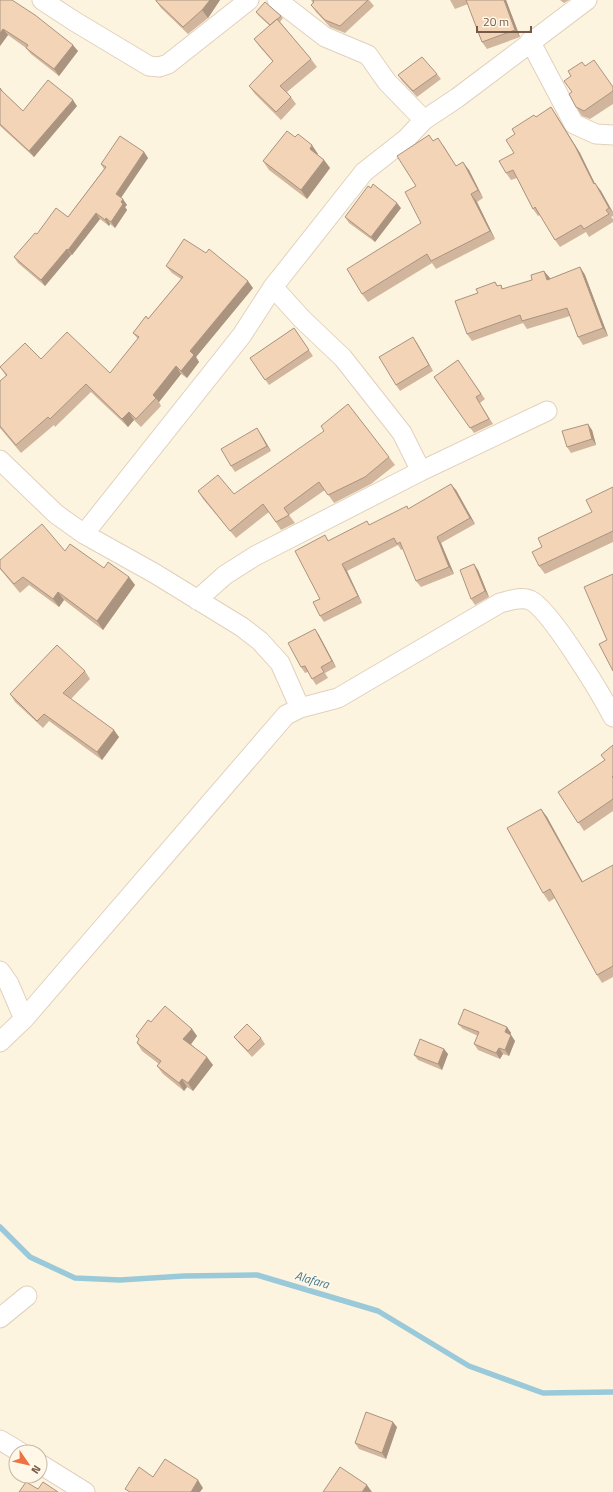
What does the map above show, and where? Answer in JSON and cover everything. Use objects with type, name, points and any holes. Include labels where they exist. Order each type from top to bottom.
[{"type":"street","points":[[42,0],[149,66],[159,67],[168,64],[249,0]]},
{"type":"street","points":[[277,0],[325,37],[368,55],[387,82],[424,120]]},
{"type":"street","points":[[84,534],[242,336],[273,287],[364,172],[406,139],[424,120],[457,98],[530,41],[587,0]]},
{"type":"street","points":[[530,41],[574,124],[596,134],[613,135]]},
{"type":"street","points":[[273,287],[302,319],[343,358],[402,433],[422,471]]},
{"type":"street","points":[[197,600],[225,576],[255,556],[422,471],[547,411]]},
{"type":"street","points":[[0,460],[56,514],[84,534],[154,573],[242,627],[260,641],[280,664],[300,708]]},
{"type":"street","points":[[0,1042],[24,1019],[286,715],[300,708],[338,698],[500,603],[518,598],[529,600],[540,607],[554,623],[613,717]]},
{"type":"street","points":[[0,970],[24,1019]]},
{"type":"street","points":[[0,1318],[27,1296]]},
{"type":"street","points":[[48,1469],[85,1492]]},
{"type":"building","points":[[0,0],[12,0],[35,15],[73,45],[54,69],[26,48],[28,45],[3,29],[0,33]]},
{"type":"building","points":[[156,0],[210,0],[202,10],[183,27]]},
{"type":"building","points":[[313,0],[368,0],[340,26],[325,20],[311,5],[314,2]]},
{"type":"building","points":[[466,0],[504,0],[515,30],[482,42]]},
{"type":"building","points":[[265,2],[281,16],[270,25],[256,12]]},
{"type":"building","points":[[277,19],[311,59],[280,86],[291,97],[276,112],[249,86],[273,61],[254,39]]},
{"type":"building","points":[[422,57],[437,74],[413,91],[398,75]]},
{"type":"building","points":[[594,60],[613,87],[613,91],[584,111],[576,107],[569,94],[572,92],[564,81],[571,76],[568,71],[582,62],[585,66]]},
{"type":"building","points":[[48,80],[73,100],[29,151],[0,124],[0,88],[23,111]]},
{"type":"building","points":[[551,107],[575,146],[594,184],[595,183],[609,208],[606,210],[609,214],[584,229],[581,225],[555,240],[535,207],[533,209],[513,170],[506,173],[499,161],[514,153],[506,140],[515,134],[512,129],[534,115],[536,117]]},
{"type":"building","points":[[287,131],[295,137],[298,134],[312,145],[310,149],[324,160],[301,190],[263,161]]},
{"type":"building","points":[[429,135],[433,141],[438,138],[456,166],[463,162],[478,190],[471,194],[490,231],[431,261],[427,254],[362,294],[347,269],[421,223],[405,192],[416,186],[397,156]]},
{"type":"building","points":[[120,136],[144,152],[116,194],[123,199],[121,202],[123,204],[111,222],[106,218],[105,220],[96,213],[68,250],[67,249],[41,280],[14,257],[35,233],[37,234],[56,208],[68,217],[106,167],[101,164]]},
{"type":"building","points":[[373,184],[397,203],[371,237],[345,217],[368,186],[371,188]]},
{"type":"building","points":[[184,239],[206,253],[209,249],[248,281],[190,351],[194,355],[181,371],[176,366],[153,395],[156,398],[136,419],[129,412],[122,419],[86,384],[50,419],[48,417],[16,445],[0,426],[0,381],[7,375],[0,367],[25,343],[41,359],[67,332],[110,373],[139,337],[133,333],[146,316],[148,319],[183,277],[166,266]]},
{"type":"building","points":[[580,267],[603,328],[578,337],[567,308],[522,321],[520,315],[467,334],[455,301],[478,293],[476,289],[495,282],[497,286],[501,285],[502,289],[532,280],[531,275],[544,271],[547,280]]},
{"type":"building","points":[[294,328],[309,350],[265,380],[250,358]]},
{"type":"building","points":[[413,337],[429,365],[396,385],[379,357]]},
{"type":"building","points":[[458,360],[481,394],[476,397],[489,419],[470,428],[434,377]]},
{"type":"building","points":[[348,404],[389,457],[365,477],[328,495],[319,482],[284,508],[289,515],[276,522],[263,504],[230,531],[198,491],[218,475],[234,494],[324,431],[321,426]]},
{"type":"building","points":[[588,424],[592,439],[567,447],[562,431]]},
{"type":"building","points":[[257,428],[267,446],[231,466],[221,449]]},
{"type":"building","points":[[451,484],[470,518],[437,537],[449,567],[416,581],[400,542],[397,544],[394,538],[342,564],[358,596],[320,616],[313,602],[320,599],[295,551],[325,535],[328,541],[367,521],[369,525],[407,506],[408,509]]},
{"type":"building","points":[[613,487],[613,531],[539,566],[532,552],[542,547],[538,538],[592,512],[586,500]]},
{"type":"building","points":[[42,524],[65,551],[70,544],[104,568],[108,562],[129,577],[97,621],[58,592],[53,599],[23,577],[14,584],[0,568],[0,560]]},
{"type":"building","points":[[474,564],[485,591],[471,599],[460,570]]},
{"type":"building","points":[[613,574],[613,671],[599,644],[607,640],[584,587]]},
{"type":"building","points":[[315,629],[332,661],[321,667],[324,672],[312,679],[305,666],[301,667],[288,643]]},
{"type":"building","points":[[57,645],[85,671],[63,693],[114,730],[97,752],[44,714],[37,721],[10,694]]},
{"type":"building","points":[[613,745],[613,799],[578,823],[558,792],[605,760],[601,755]]},
{"type":"building","points":[[541,809],[582,882],[613,865],[613,966],[597,975],[550,889],[543,893],[507,828]]},
{"type":"building","points":[[165,1006],[192,1029],[183,1039],[207,1057],[188,1083],[182,1079],[179,1083],[157,1066],[161,1061],[137,1043],[139,1039],[136,1036],[148,1020],[151,1022]]},
{"type":"building","points":[[464,1009],[507,1027],[505,1032],[511,1035],[505,1050],[499,1048],[496,1053],[474,1044],[479,1032],[458,1024]]},
{"type":"building","points":[[247,1024],[261,1038],[248,1051],[234,1037]]},
{"type":"building","points":[[420,1039],[444,1049],[438,1064],[414,1055]]},
{"type":"building","points":[[366,1412],[393,1422],[382,1453],[355,1443]]},
{"type":"building","points":[[165,1459],[198,1480],[191,1492],[130,1492],[125,1489],[139,1467],[153,1477]]},
{"type":"building","points":[[340,1467],[367,1485],[362,1492],[323,1492]]},
{"type":"building","points":[[25,1484],[29,1484],[38,1489],[42,1484],[46,1484],[58,1492],[19,1492]]},
{"type":"waterway","name":"Alafara","points":[[0,1227],[30,1257],[75,1278],[120,1280],[184,1276],[257,1275],[378,1311],[469,1366],[543,1393],[613,1392]]}]
